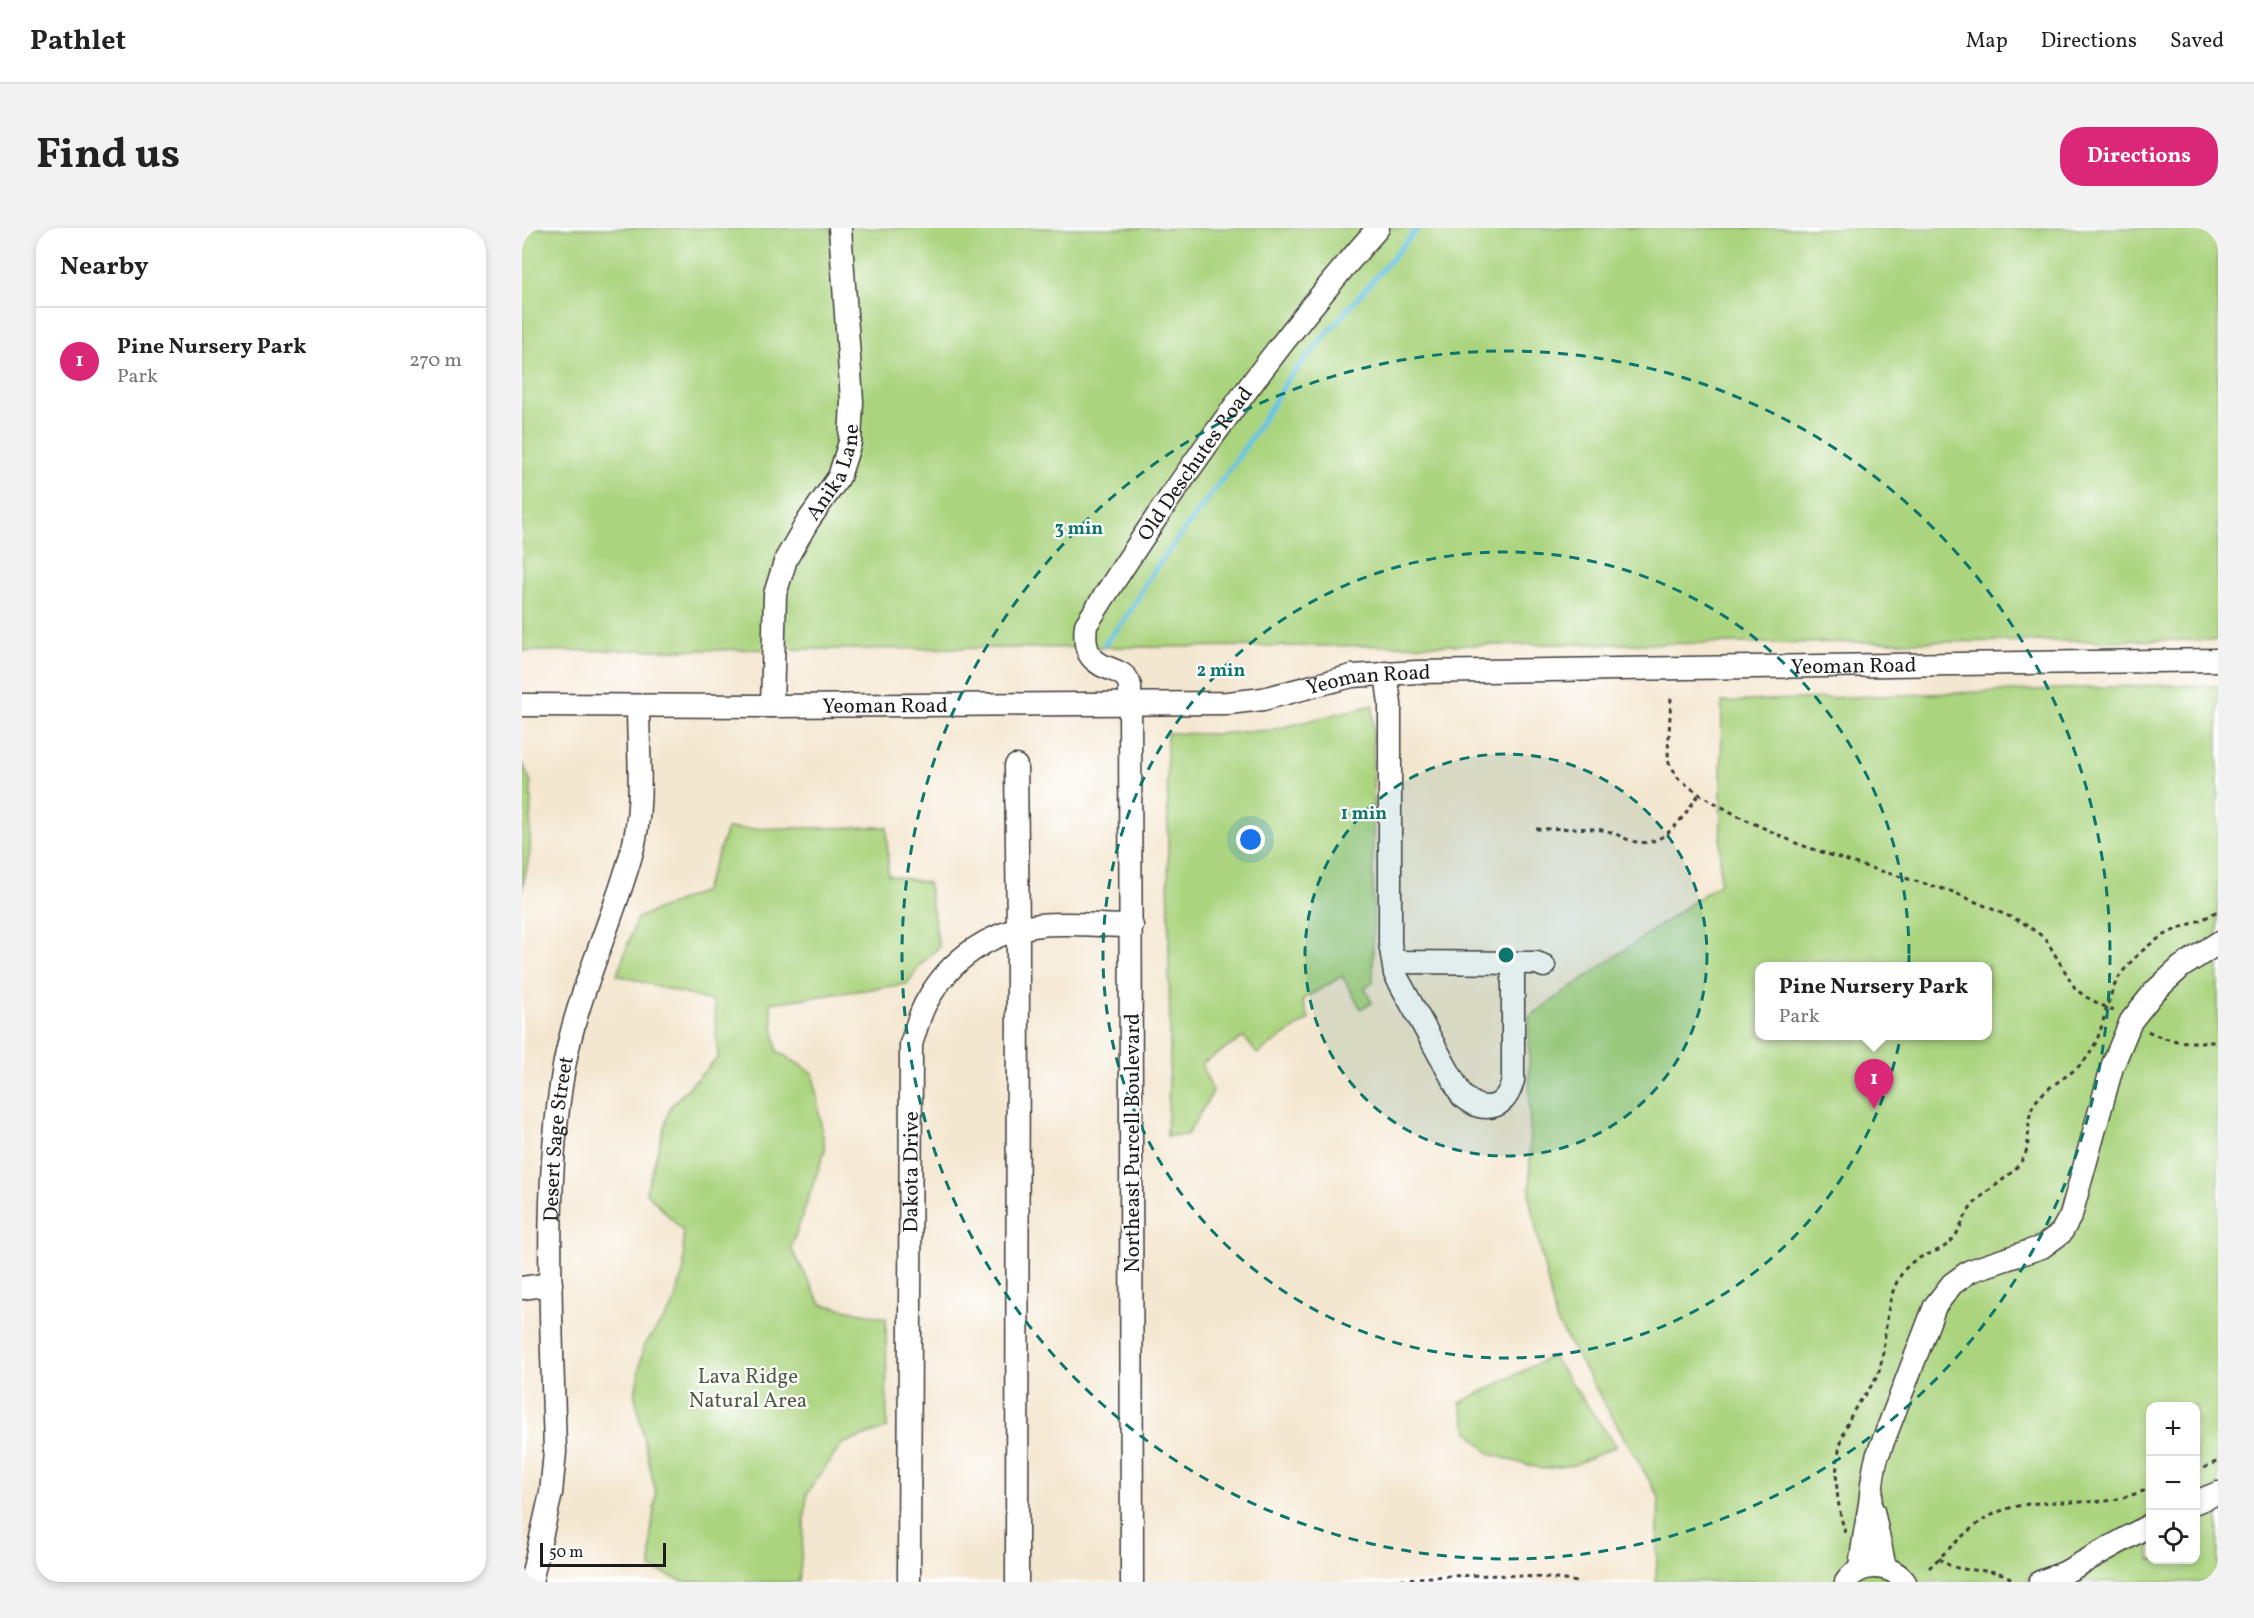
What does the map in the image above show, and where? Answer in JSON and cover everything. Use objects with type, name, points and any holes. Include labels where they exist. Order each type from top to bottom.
[{"type":"street","name":"Anika Lane","points":[[772,706],[775,594],[786,559],[838,477],[850,442],[852,401],[840,228]]},
{"type":"street","name":"Old Deschutes Road","points":[[1130,704],[1129,682],[1124,675],[1104,668],[1088,654],[1084,641],[1086,625],[1190,467],[1284,342],[1343,267],[1378,228]]},
{"type":"street","name":"Yeoman Road","points":[[522,705],[772,706],[1228,702],[1263,699],[1352,676],[1386,673],[2218,660]]},
{"type":"street","points":[[1386,673],[1390,704],[1390,943],[1395,974],[1462,1096],[1480,1106],[1497,1105],[1509,1095],[1513,1080],[1513,963]]},
{"type":"street","name":"Northeast Purcell Boulevard","points":[[1130,704],[1132,1582]]},
{"type":"street","name":"Desert Sage Street","points":[[531,1582],[551,1493],[555,1452],[550,1197],[556,1119],[565,1065],[580,1005],[632,855],[637,829],[638,706]]},
{"type":"street","points":[[1016,766],[1018,929],[1017,1582]]},
{"type":"street","name":"Dakota Drive","points":[[909,1582],[911,1044],[926,1002],[947,970],[987,940],[1018,929],[1041,925],[1132,926]]},
{"type":"street","points":[[1853,1576],[1870,1502],[1871,1479],[1877,1457],[1935,1306],[1952,1284],[1970,1272],[2042,1247],[2061,1233],[2071,1215],[2112,1066],[2131,1021],[2154,992],[2181,967],[2218,943]]},
{"type":"street","points":[[1394,962],[1537,963],[1544,966]]},
{"type":"street","points":[[522,1288],[551,1284]]},
{"type":"street","points":[[2200,1500],[2218,1493]]},
{"type":"street","points":[[1870,1502],[1885,1568]]},
{"type":"street","points":[[2040,1582],[2064,1573],[2146,1528]]},
{"type":"street","points":[[1853,1576],[1871,1567],[1885,1568],[1896,1572],[1905,1582]]},
{"type":"path","points":[[1671,698],[1669,763],[1679,779],[1699,794],[1738,816],[1798,844],[1953,892],[2022,922],[2045,938],[2075,988],[2155,1036],[2184,1042],[2218,1042]]},
{"type":"path","points":[[1536,829],[1601,830],[1630,840],[1651,842],[1662,838],[1674,826],[1699,794]]},
{"type":"path","points":[[1845,1536],[1835,1488],[1838,1458],[1851,1415],[1874,1382],[1880,1369],[1889,1309],[1896,1286],[1905,1269],[1914,1260],[1948,1244],[1974,1203],[2020,1163],[2028,1144],[2033,1107],[2053,1086],[2084,1061],[2095,1044],[2120,976],[2149,945],[2218,910]]},
{"type":"path","points":[[2200,1470],[2218,1461]]},
{"type":"path","points":[[1929,1568],[1967,1533],[1992,1514],[2038,1503],[2108,1501],[2146,1490]]},
{"type":"path","points":[[1939,1558],[1947,1565],[1957,1569],[2006,1575],[2014,1582]]},
{"type":"path","points":[[1374,1582],[1521,1575],[1577,1582]]},
{"type":"green space","points":[[522,228],[2218,228],[2218,640],[522,651]]},
{"type":"green space","points":[[2163,685],[2218,686],[2218,1582],[1656,1582],[1659,1497],[1556,1320],[1530,1201],[1529,1017],[1720,883],[1722,702]]},
{"type":"green space","points":[[1373,705],[1373,982],[1365,989],[1372,1003],[1361,1009],[1342,976],[1302,1000],[1309,1019],[1257,1054],[1244,1037],[1201,1064],[1213,1092],[1187,1135],[1167,1136],[1170,1057],[1167,733],[1216,734],[1271,730]]},
{"type":"green space","points":[[522,762],[531,783],[530,852],[522,891]]},
{"type":"green space","name":"Lava Ridge Natural Area","points":[[887,827],[888,875],[928,883],[939,947],[922,963],[907,984],[770,1003],[777,1051],[813,1073],[825,1150],[791,1248],[821,1304],[886,1318],[887,1428],[842,1444],[807,1493],[799,1582],[684,1582],[651,1568],[651,1533],[656,1495],[635,1396],[643,1347],[672,1308],[684,1270],[683,1231],[646,1192],[670,1107],[718,1057],[714,1002],[617,975],[637,918],[704,891],[727,829]]},
{"type":"green space","points":[[1552,1356],[1616,1446],[1574,1465],[1542,1469],[1490,1454],[1468,1431],[1460,1403]]},
{"type":"waterway","points":[[1104,645],[1127,616],[1153,572],[1240,454],[1287,380],[1418,228]]},
{"type":"place","name":"Pine Nursery Park","points":[[1874,1109]]}]
